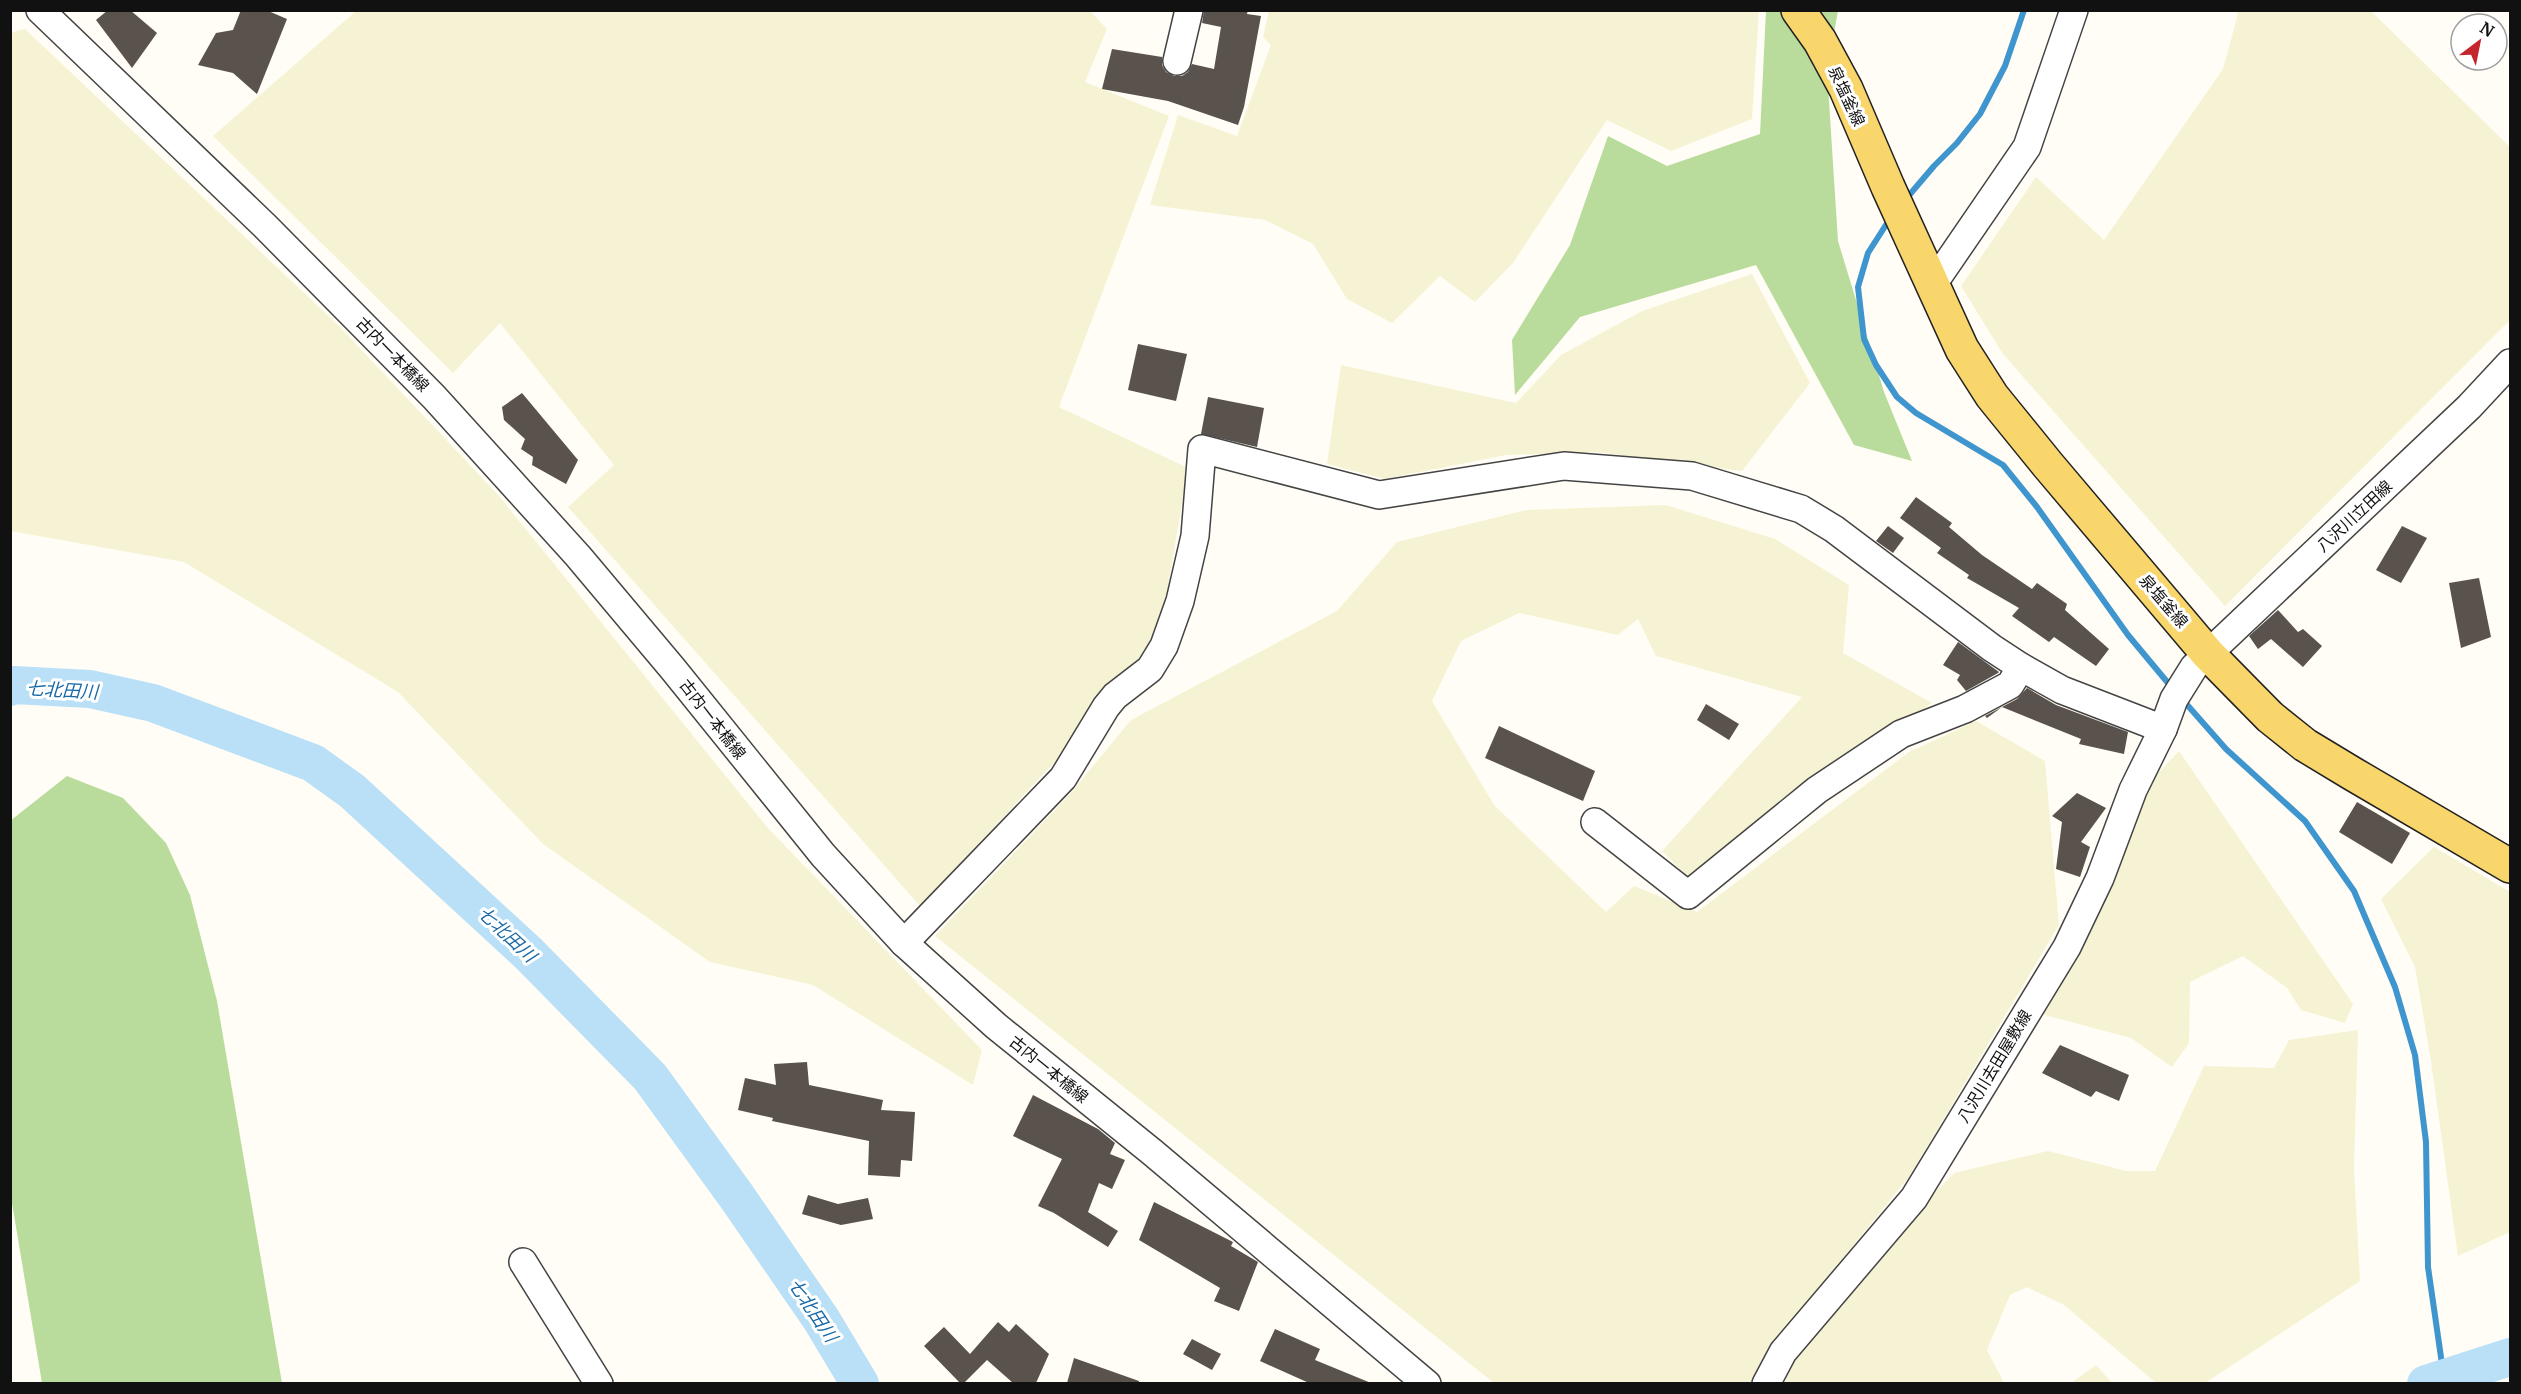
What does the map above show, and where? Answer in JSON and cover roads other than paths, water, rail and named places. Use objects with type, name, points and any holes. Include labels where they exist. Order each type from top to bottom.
[{"type":"main road","name":"泉塩釜線","points":[[1798,10],[1820,41],[1846,89],[1962,349],[1992,396],[2201,660],[2305,745],[2511,866]]},
{"type":"street","name":"古内一本橋線","points":[[40,10],[265,226],[434,396],[578,556],[674,669],[823,855],[904,943],[996,1026],[1152,1152],[1427,1383]]},
{"type":"street","points":[[1177,61],[1189,10]]},
{"type":"street","points":[[1933,285],[2027,147],[2074,10]]},
{"type":"street","name":"八沢川立田線","points":[[2165,722],[2183,681],[2201,660],[2469,407],[2511,363]]},
{"type":"street","points":[[904,943],[1063,778],[1106,707],[1115,696],[1150,669],[1164,646],[1180,601],[1195,536],[1202,448],[1379,495],[1564,466],[1692,476],[1801,509],[1834,529],[1992,648],[2021,667],[2062,690],[2165,722]]},
{"type":"street","points":[[1595,822],[1688,895],[1817,790],[1901,734],[1965,709],[2010,685],[2021,667]]},
{"type":"street","name":"八沢川去田屋敷線","points":[[1766,1383],[1783,1352],[1914,1198],[2055,968],[2100,878],[2133,790],[2165,722]]},
{"type":"street","points":[[524,1262],[599,1383]]},
{"type":"waterway","points":[[1905,200],[1980,114],[2005,66],[2024,10]]},
{"type":"waterway","points":[[1891,217],[1868,253],[1858,287],[1864,339],[1876,365],[1897,397],[1916,413],[2003,465],[2037,507],[2128,635],[2173,689]]},
{"type":"waterway","name":"七北田川","points":[[10,687],[14,685],[90,689],[153,703],[313,763],[352,791],[529,954],[650,1077],[737,1197],[821,1319],[860,1384]]},
{"type":"waterway","points":[[2182,699],[2226,749],[2305,821],[2354,891],[2395,987],[2415,1055],[2426,1142],[2428,1267],[2444,1378]]},
{"type":"waterway","name":"七北田川","points":[[2426,1384],[2510,1357]]}]
